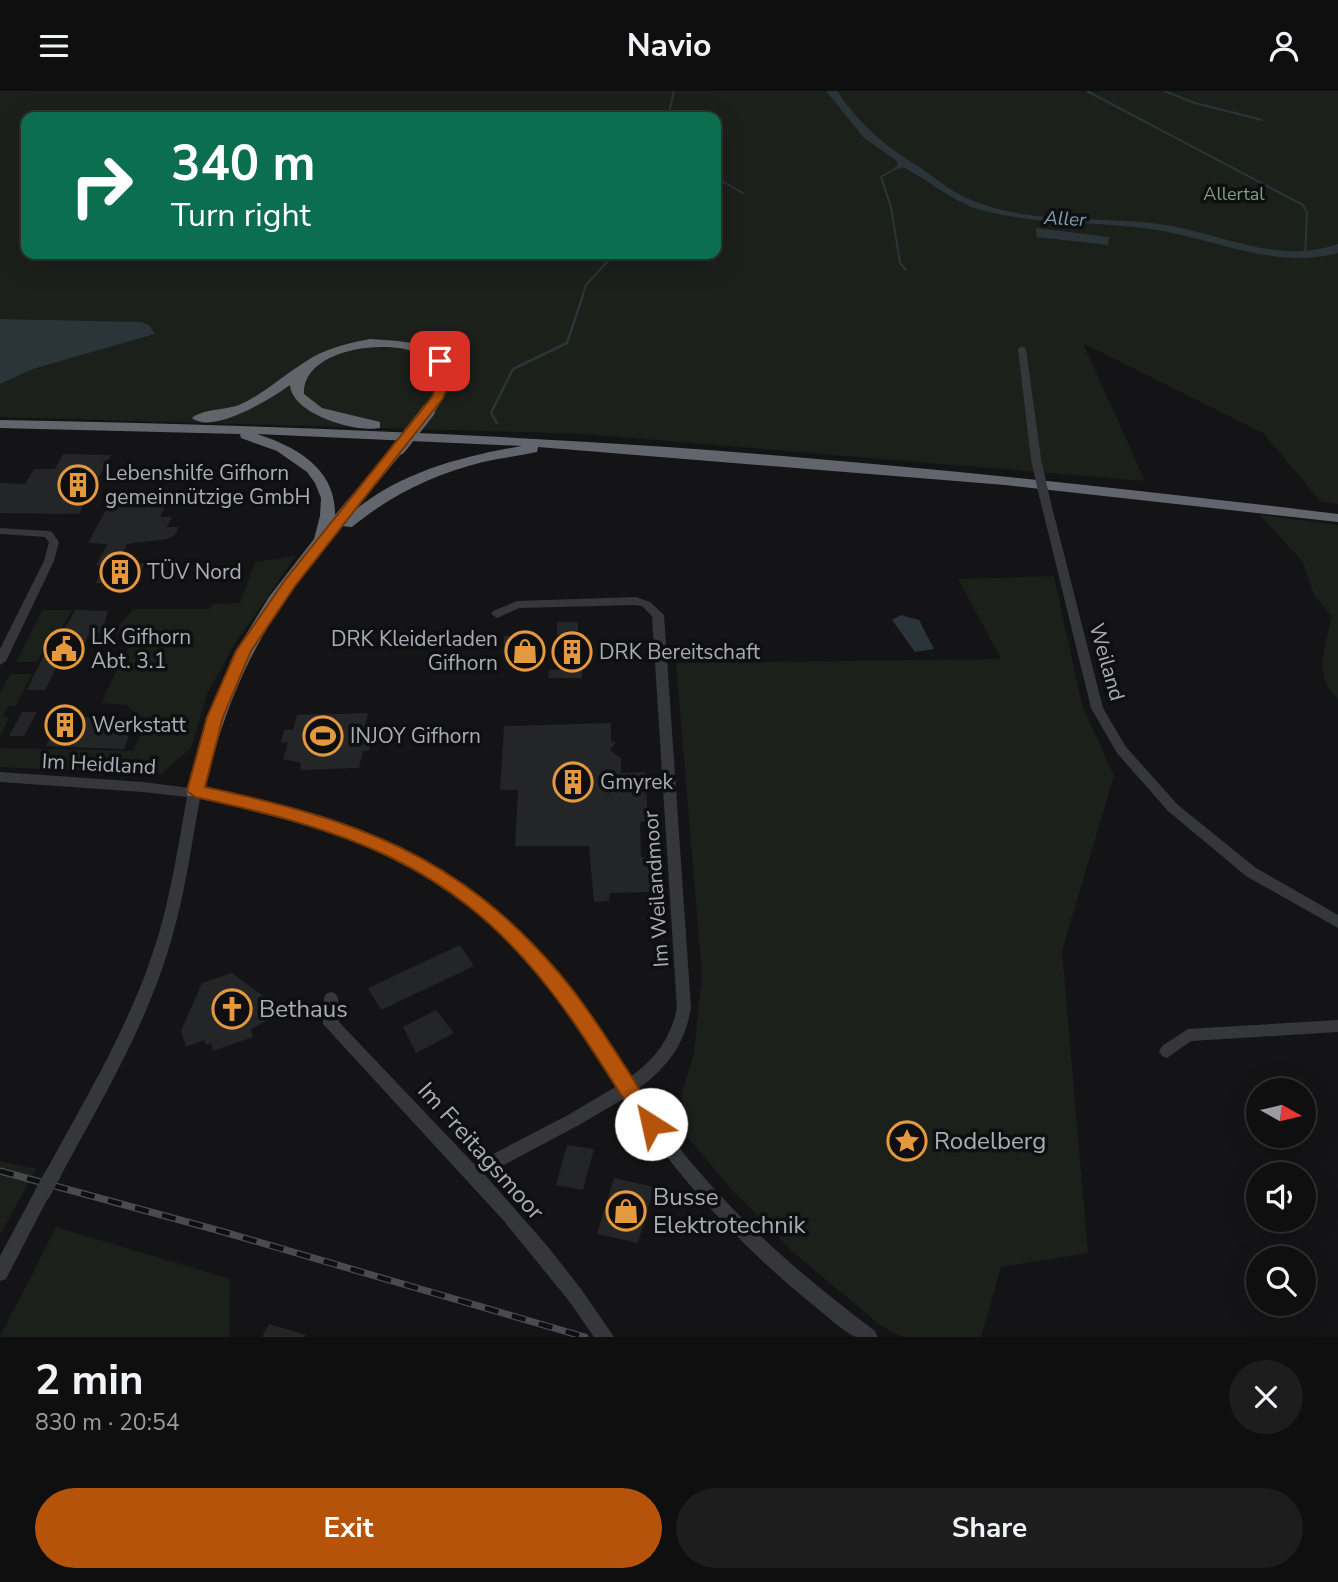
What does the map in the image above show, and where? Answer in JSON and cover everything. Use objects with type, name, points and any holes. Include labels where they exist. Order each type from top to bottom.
[{"type":"highway","points":[[174,420],[222,417],[244,409],[310,363],[338,349],[365,344],[400,344],[423,350],[440,361],[446,375],[441,391],[428,411],[306,562],[244,651],[219,705],[195,791]]},
{"type":"highway","points":[[310,363],[296,383],[296,393],[303,403],[325,414],[393,429]]},
{"type":"highway","points":[[0,418],[174,420],[393,429],[791,454],[1057,478],[1338,512]]},
{"type":"highway","points":[[0,424],[388,434],[636,449],[1046,484],[1338,518]]},
{"type":"highway","points":[[211,428],[274,444],[300,459],[321,480],[330,505],[329,519],[306,562]]},
{"type":"highway","points":[[306,562],[372,504],[445,468],[503,453],[534,449],[636,449]]},
{"type":"street","name":"Weiland","points":[[1022,349],[1036,459],[1097,708],[1121,750],[1173,808],[1251,872],[1338,922]]},
{"type":"street","points":[[0,531],[48,534],[54,542],[49,561],[0,661]]},
{"type":"street","name":"Im Weilandmoor","points":[[472,1173],[626,1087],[665,1056],[681,1024],[684,1008],[658,615],[646,604],[636,601],[517,605],[497,614]]},
{"type":"street","name":"Im Heidland","points":[[0,777],[195,791],[286,810],[384,844],[449,881],[493,916],[527,949],[553,980],[689,1174],[742,1232],[822,1302],[869,1337]]},
{"type":"street","points":[[0,1273],[123,1043],[157,963],[172,913],[195,791]]},
{"type":"street","name":"Im Freitagsmoor","points":[[331,998],[331,1024],[472,1173],[586,1311],[604,1337]]},
{"type":"street","points":[[1167,1051],[1188,1035],[1336,1031]]},
{"type":"green space","name":"Allertal","points":[[0,91],[1338,91],[1338,504],[1321,502],[1263,433],[1083,343],[1145,481],[584,434],[0,417],[0,384],[33,369],[155,334],[123,322],[0,319]]},
{"type":"green space","points":[[1260,515],[1338,525],[1338,699],[1325,681],[1323,670],[1324,649],[1332,616],[1314,595],[1303,562]]},
{"type":"green space","points":[[296,556],[234,645],[207,694],[191,748],[161,774],[0,767],[0,748],[133,751],[146,722],[126,705],[101,703],[135,634],[112,633],[133,609],[210,609],[212,604],[240,603],[255,562]]},
{"type":"green space","points":[[1054,576],[1082,705],[1114,776],[1062,951],[1088,1253],[1001,1267],[981,1337],[903,1337],[880,1325],[795,1254],[731,1189],[684,1133],[681,1095],[694,1054],[702,975],[676,663],[1001,659],[958,579]]},
{"type":"green space","points":[[42,610],[72,610],[61,630],[53,631],[37,662],[16,662]]},
{"type":"green space","points":[[10,674],[32,674],[16,706],[9,706],[3,716],[9,717],[0,736],[0,693]]},
{"type":"green space","points":[[0,1161],[36,1169],[0,1235]]},
{"type":"green space","points":[[56,1227],[230,1279],[229,1337],[0,1337]]},
{"type":"water","name":"Aller","points":[[826,91],[837,91],[864,124],[895,150],[954,191],[991,207],[1042,216],[1172,226],[1275,250],[1316,249],[1338,244],[1338,253],[1290,258],[1244,251],[1151,229],[1023,218],[981,210],[950,196],[903,167],[887,173],[898,165],[897,161],[864,138]]},
{"type":"water","points":[[1036,228],[1109,237],[1108,245],[1037,237]]},
{"type":"water","points":[[0,319],[141,322],[149,325],[155,334],[33,369],[0,384]]},
{"type":"water","points":[[901,615],[919,620],[934,649],[915,652],[892,620]]},
{"type":"building","name":"Lebenshilfe Gifhorn gemeinnützige GmbH","points":[[63,454],[111,455],[79,514],[0,513],[0,483],[25,484],[34,469],[55,469]]},
{"type":"building","points":[[108,506],[165,507],[160,517],[172,517],[167,527],[179,527],[175,535],[167,539],[127,544],[118,563],[145,563],[136,583],[96,583],[103,567],[96,565],[108,544],[88,543]]},
{"type":"building","points":[[75,610],[108,611],[102,633],[88,636],[78,656],[61,658],[45,690],[27,690],[55,632],[63,632]]},
{"type":"building","name":"DRK Bereitschaft","points":[[557,622],[578,622],[578,634],[584,634],[582,678],[548,678],[549,670],[559,670],[561,635],[557,635]]},
{"type":"building","name":"DRK Kleiderladen Gifhorn","points":[[531,634],[531,643],[541,642],[541,658],[509,660],[509,644],[504,645],[504,636]]},
{"type":"building","points":[[22,712],[37,712],[24,736],[9,736]]},
{"type":"building","name":"INJOY Gifhorn","points":[[368,713],[361,742],[371,742],[369,751],[363,751],[359,768],[300,770],[301,763],[283,759],[288,742],[281,743],[284,730],[293,730],[297,715]]},
{"type":"building","points":[[60,717],[112,717],[105,733],[130,733],[124,749],[46,746]]},
{"type":"building","name":"Gmyrek","points":[[611,723],[611,741],[616,743],[610,750],[621,758],[621,773],[645,772],[648,821],[640,822],[641,857],[654,858],[649,892],[610,893],[609,901],[594,902],[589,846],[515,846],[518,790],[500,790],[504,726]]},
{"type":"building","points":[[460,945],[474,966],[381,1010],[368,988]]},
{"type":"building","name":"Bethaus","points":[[232,973],[272,1002],[276,1016],[251,1029],[253,1037],[213,1051],[211,1043],[206,1045],[204,1040],[186,1047],[181,1031],[202,983]]},
{"type":"building","points":[[436,1010],[454,1033],[416,1053],[403,1027]]},
{"type":"building","points":[[567,1145],[594,1149],[583,1190],[556,1185]]},
{"type":"building","name":"Busse Elektrotechnik","points":[[614,1178],[654,1187],[638,1243],[597,1234]]},
{"type":"building","points":[[269,1324],[306,1335],[262,1337]]},
{"type":"waterway","points":[[669,112],[674,91]]},
{"type":"waterway","points":[[1087,91],[1303,205],[1307,213],[1305,255]]},
{"type":"waterway","points":[[1164,91],[1195,103],[1262,120]]},
{"type":"waterway","points":[[891,171],[881,177],[891,207],[900,263],[906,270]]},
{"type":"waterway","points":[[721,181],[743,193]]},
{"type":"waterway","points":[[582,297],[586,285],[609,259]]},
{"type":"waterway","points":[[497,423],[491,413],[513,369],[567,343],[583,295]]},
{"type":"railway","points":[[0,1171],[224,1232],[585,1337]]},
{"type":"place","name":"Lebenshilfe Gifhorn gemeinnützige GmbH","points":[[78,485]]},
{"type":"place","name":"TÜV Nord","points":[[120,572]]},
{"type":"place","name":"LK Gifhorn Abt. 3.1","points":[[64,649]]},
{"type":"place","name":"DRK Kleiderladen Gifhorn","points":[[525,651]]},
{"type":"place","name":"DRK Bereitschaft","points":[[572,652]]},
{"type":"place","name":"Werkstatt","points":[[65,725]]},
{"type":"place","name":"INJOY Gifhorn","points":[[323,736]]},
{"type":"place","name":"Gmyrek","points":[[573,782]]},
{"type":"place","name":"Bethaus","points":[[232,1009]]},
{"type":"place","name":"Rodelberg","points":[[907,1141]]},
{"type":"place","name":"Busse Elektrotechnik","points":[[626,1211]]},
{"type":"route","points":[[440,361],[446,380],[437,398],[290,583],[244,651],[215,717],[195,791],[286,810],[324,821],[384,844],[449,881],[502,923],[553,980],[651,1124]]}]
